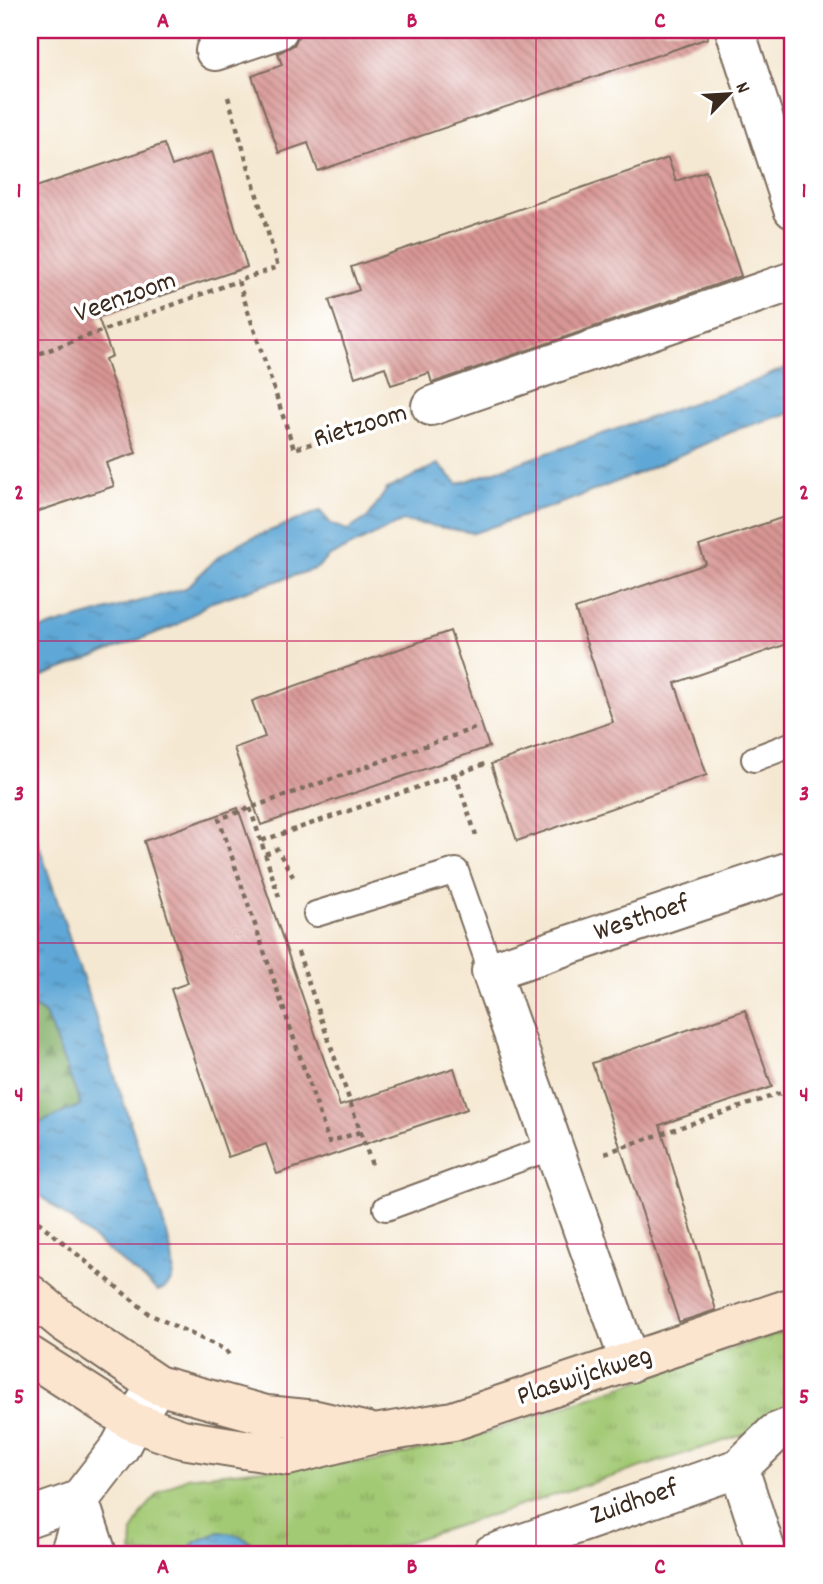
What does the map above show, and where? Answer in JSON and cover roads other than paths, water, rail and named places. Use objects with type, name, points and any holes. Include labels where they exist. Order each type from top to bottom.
[{"type":"street","points":[[215,51],[278,30]]},
{"type":"street","points":[[735,30],[793,209]]},
{"type":"street","name":"Rietzoom","points":[[431,406],[793,281]]},
{"type":"street","name":"Westhoef","points":[[491,971],[793,870]]},
{"type":"street","points":[[491,971],[630,1363]]},
{"type":"street","name":"Plaswijckweg","points":[[30,1294],[64,1322],[157,1385],[266,1415],[316,1420],[374,1434]]},
{"type":"street","name":"Plaswijckweg","points":[[30,1356],[133,1422],[182,1439],[288,1456],[374,1434],[453,1421],[793,1307]]},
{"type":"street","points":[[30,1517],[79,1500],[120,1447],[157,1385]]},
{"type":"street","name":"Zuidhoef","points":[[492,1554],[738,1468],[775,1433],[793,1426]]},
{"type":"street","points":[[738,1468],[767,1554]]},
{"type":"street","points":[[79,1500],[97,1554]]},
{"type":"lane","points":[[754,759],[793,744]]},
{"type":"lane","points":[[316,914],[456,871],[491,971]]},
{"type":"lane","points":[[386,1208],[556,1158]]},
{"type":"lane","points":[[62,1554],[79,1500]]},
{"type":"water","points":[[793,364],[793,412],[738,429],[644,471],[474,533],[403,521],[328,557],[317,568],[209,603],[177,625],[30,681],[30,632],[186,588],[217,558],[242,542],[320,511],[332,525],[348,530],[368,517],[387,489],[438,464],[458,484],[758,380]]},
{"type":"water","points":[[30,818],[167,1234],[173,1258],[173,1275],[171,1282],[158,1291],[30,1187],[30,1110],[35,1125],[81,1105],[45,1014],[30,1004]]},
{"type":"water","points":[[219,1532],[246,1539],[256,1554],[183,1554],[195,1542]]}]
